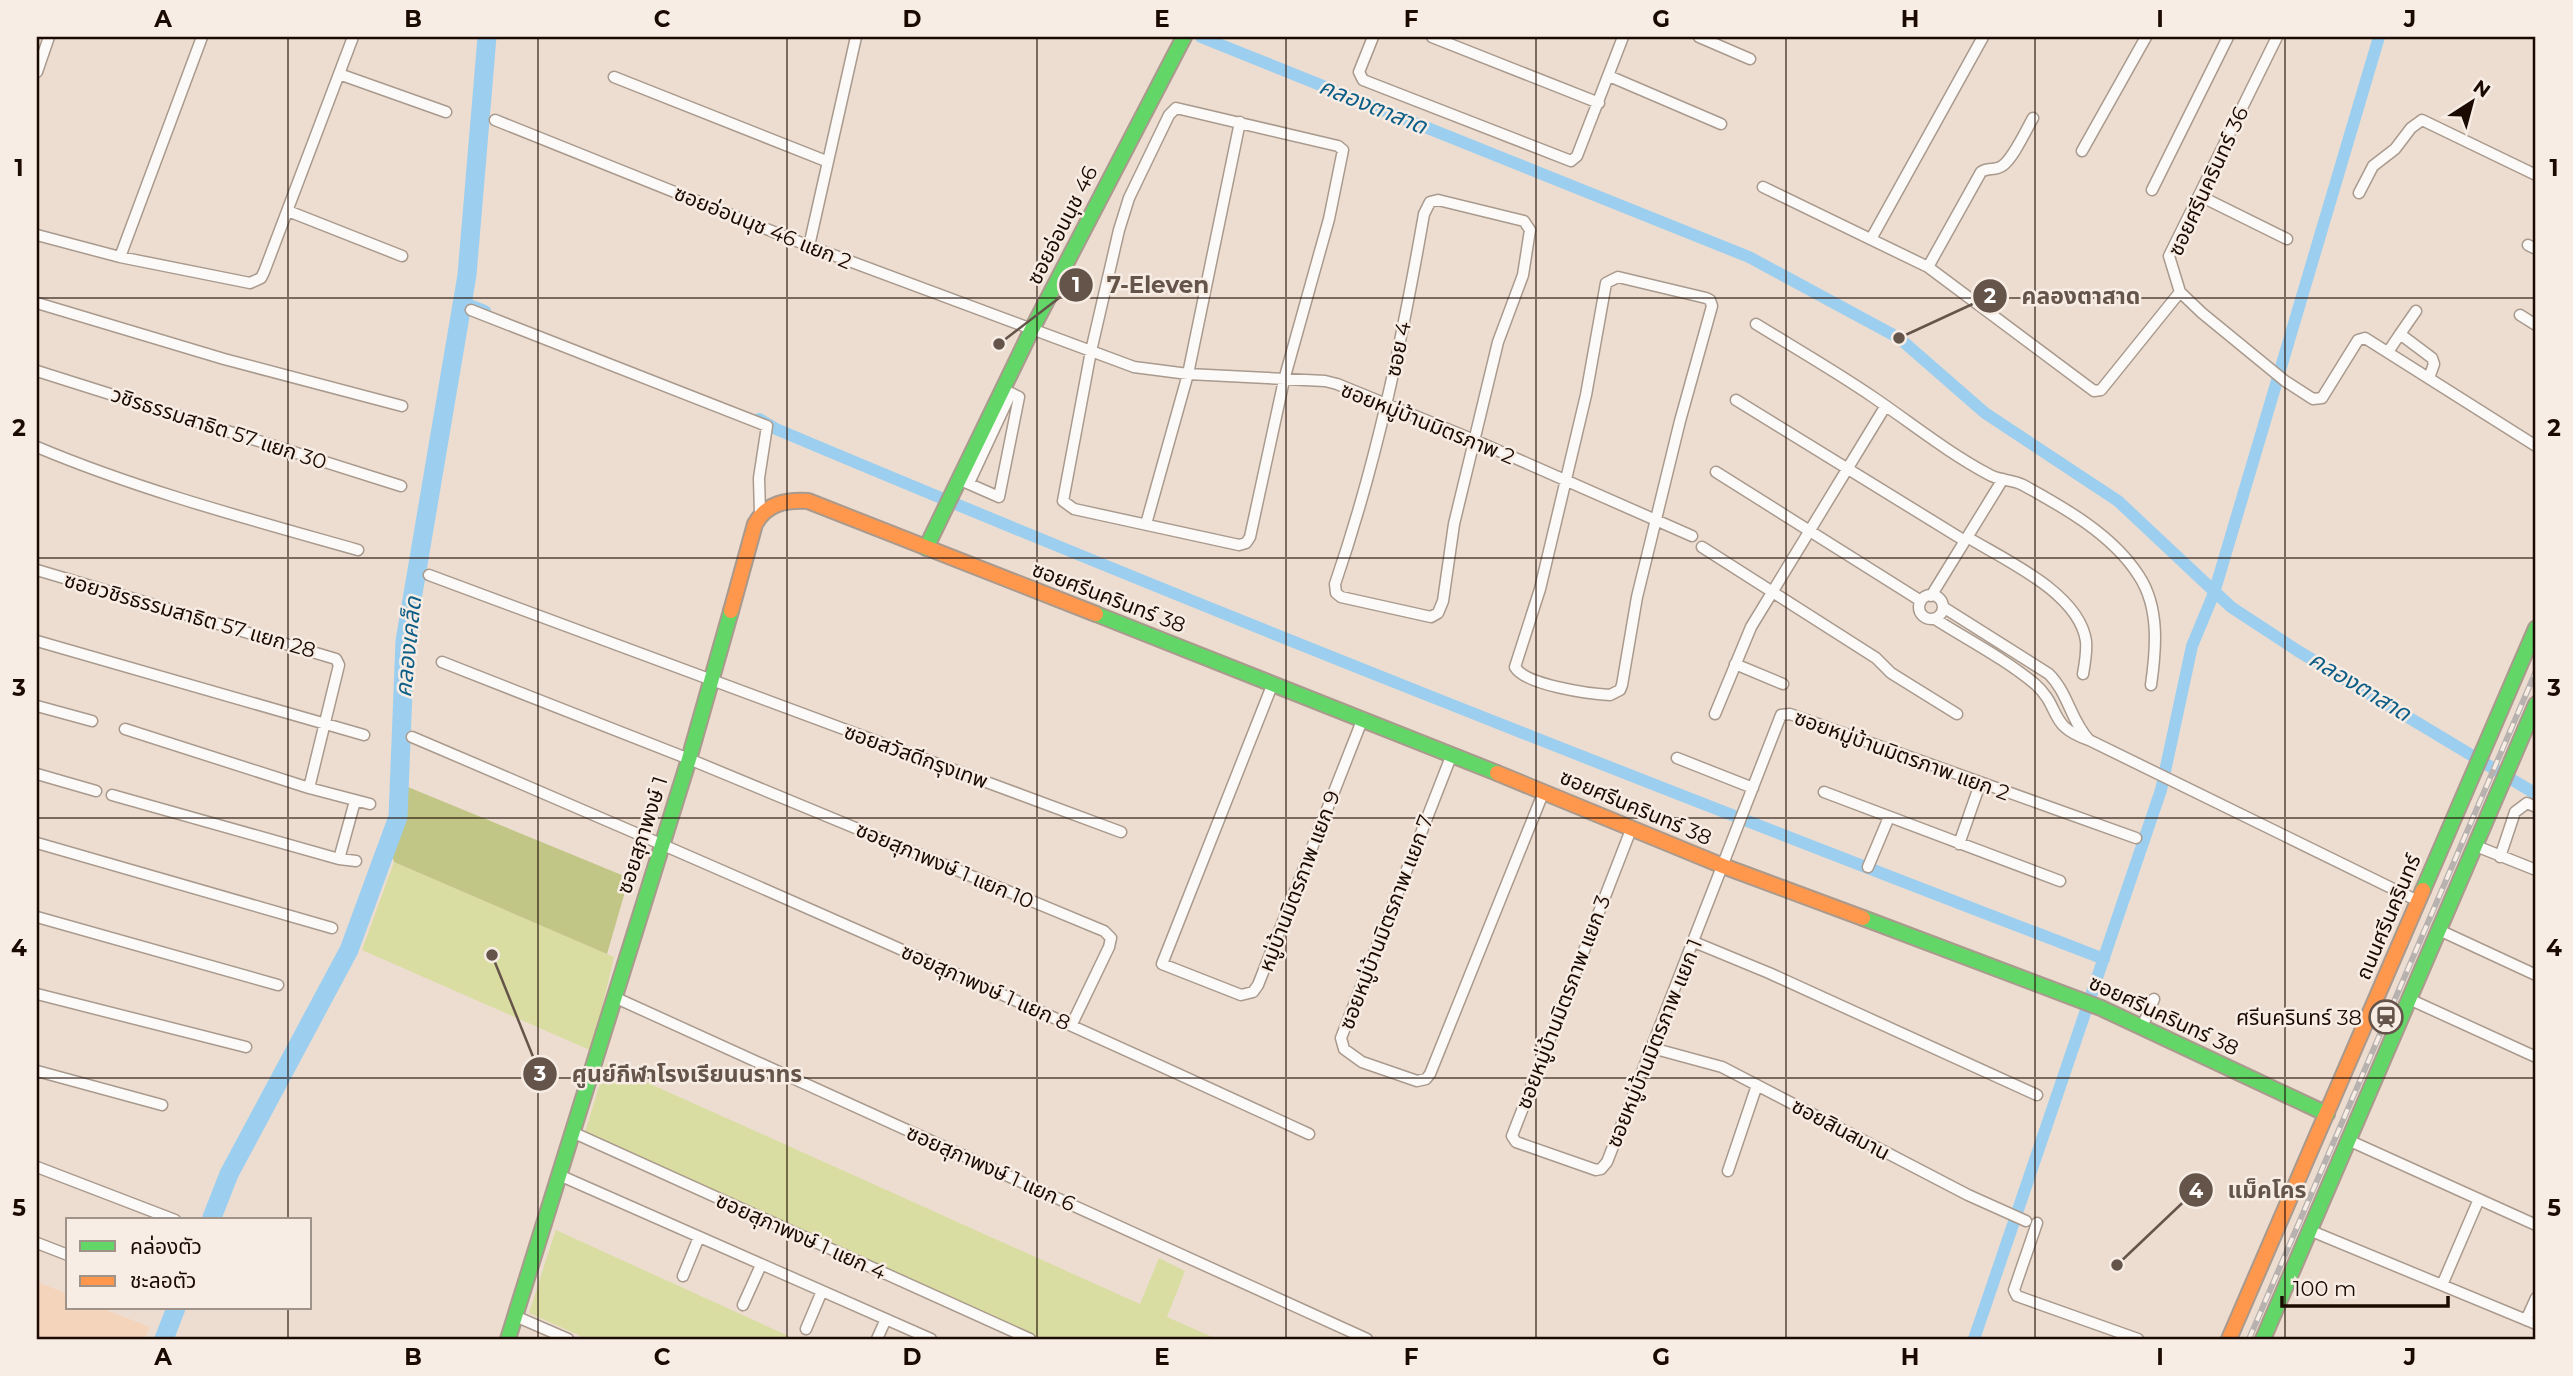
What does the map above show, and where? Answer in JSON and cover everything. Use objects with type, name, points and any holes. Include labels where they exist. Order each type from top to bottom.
[{"type":"street","points":[[37,72],[49,37]]},
{"type":"street","points":[[120,257],[202,37]]},
{"type":"street","points":[[37,235],[120,257],[256,282],[261,278],[288,211],[353,37]]},
{"type":"street","points":[[809,246],[856,37]]},
{"type":"street","points":[[1373,37],[1359,72],[1363,80],[1571,161],[1577,156],[1623,37]]},
{"type":"street","points":[[1432,37],[1599,103]]},
{"type":"street","points":[[1699,37],[1750,59]]},
{"type":"street","points":[[1871,239],[1983,37]]},
{"type":"street","points":[[2082,151],[2146,37]]},
{"type":"street","points":[[2152,190],[2228,37]]},
{"type":"street","name":"ซอยศรีนครินทร์ 36","points":[[2277,37],[2169,256],[2180,292],[2285,381],[2318,400],[2325,394],[2358,340],[2365,338],[2536,446]]},
{"type":"street","name":"ซอยอ่อนนุช 46","points":[[926,548],[960,484],[1031,331],[1184,38]]},
{"type":"street","points":[[339,74],[446,112]]},
{"type":"street","points":[[1609,76],[1721,124]]},
{"type":"street","points":[[614,77],[826,162]]},
{"type":"street","points":[[1176,108],[1240,122],[1338,146],[1343,150],[1329,219],[1284,380],[1248,540],[1239,545],[1074,509],[1063,501],[1091,351],[1129,198],[1176,108]]},
{"type":"street","points":[[1928,267],[1981,172],[1996,169],[2006,163],[2033,118]]},
{"type":"street","name":"ซอยอ่อนนุช 46 แยก 2","points":[[495,120],[809,246],[1031,331]]},
{"type":"street","points":[[2359,193],[2373,166],[2395,149],[2411,128],[2422,120],[2536,175]]},
{"type":"street","points":[[1146,524],[1188,374],[1240,122]]},
{"type":"street","points":[[1763,187],[1928,267],[2094,391],[2101,390],[2180,292]]},
{"type":"street","points":[[2200,196],[2287,239]]},
{"type":"street","name":"ซอย 4","points":[[1438,200],[1524,221],[1530,230],[1523,275],[1498,342],[1454,524],[1445,591],[1438,613],[1431,617],[1341,597],[1336,593],[1335,584],[1363,502],[1386,403],[1405,323],[1424,214],[1430,202],[1438,200]]},
{"type":"street","points":[[288,211],[402,256]]},
{"type":"street","points":[[1618,277],[1706,298],[1712,303],[1712,310],[1680,421],[1637,597],[1625,676],[1620,690],[1610,695],[1539,682],[1524,676],[1516,667],[1540,589],[1565,481],[1586,395],[1606,283],[1618,277]]},
{"type":"street","points":[[37,303],[224,359],[402,406]]},
{"type":"street","points":[[471,310],[767,426],[759,478],[760,514]]},
{"type":"street","points":[[2388,352],[2416,311]]},
{"type":"street","points":[[2520,315],[2536,325]]},
{"type":"street","points":[[1756,324],[1857,386],[1988,475],[2021,484],[2090,526],[2109,541],[2137,572],[2150,604],[2156,631],[2151,685]]},
{"type":"street","name":"ซอยหมู่บ้านมิตรภาพ 2","points":[[1031,331],[1134,367],[1188,374],[1325,381],[1474,440],[1692,536]]},
{"type":"street","points":[[2400,334],[2432,358],[2434,364],[2429,378]]},
{"type":"street","name":"วชิรธรรมสาธิต 57 แยก 30","points":[[37,371],[401,486]]},
{"type":"street","points":[[1011,393],[1019,397],[999,497],[960,484],[1011,393]]},
{"type":"street","points":[[1735,400],[2029,575],[2060,597],[2080,622],[2086,641],[2083,674]]},
{"type":"street","points":[[1714,713],[1751,627],[1885,407]]},
{"type":"street","points":[[37,447],[71,462],[254,521],[358,550]]},
{"type":"street","points":[[1716,472],[1926,598],[1939,599],[1943,607],[2049,674],[2060,685],[2079,727],[2090,740]]},
{"type":"street","points":[[2003,479],[1926,598],[1919,610],[1921,614],[1934,619],[2034,684],[2043,692],[2065,729],[2072,735],[2090,740],[2418,901]]},
{"type":"street","points":[[760,514],[776,502],[808,501],[926,548]]},
{"type":"street","name":"ซอยสุภาพงษ์ 1","points":[[508,1339],[689,759],[734,594],[760,514]]},
{"type":"street","points":[[1702,547],[1877,658],[1891,673],[1957,714]]},
{"type":"street","name":"ซอยศรีนครินทร์ 38","points":[[926,548],[1363,718],[1723,866],[2081,999],[2327,1114]]},
{"type":"street","name":"ซอยวชิรธรรมสาธิต 57 แยก 28","points":[[37,570],[333,657],[339,665],[309,788]]},
{"type":"street","name":"ซอยสวัสดีกรุงเทพ","points":[[429,575],[1121,832]]},
{"type":"street","points":[[1934,619],[1942,612],[1943,607]]},
{"type":"street","name":"ถนนศรีนครินทร์","points":[[2230,1339],[2536,628]]},
{"type":"street","points":[[37,641],[364,735]]},
{"type":"street","points":[[442,662],[689,759]]},
{"type":"street","points":[[1735,664],[1783,684]]},
{"type":"street","name":"หมู่บ้านมิตรภาพ แยก 9","points":[[1273,683],[1162,964],[1241,995],[1253,992],[1258,985],[1363,718]]},
{"type":"street","points":[[2263,1339],[2536,704]]},
{"type":"street","points":[[37,706],[93,721]]},
{"type":"street","name":"ซอยหมู่บ้านมิตรภาพ แยก 2","points":[[1723,866],[1778,719],[1785,713],[2136,838]]},
{"type":"street","points":[[125,729],[309,788],[370,804]]},
{"type":"street","name":"ซอยสุภาพงษ์ 1 แยก 8","points":[[412,737],[662,843],[1072,1024],[1309,1134]]},
{"type":"street","name":"ซอยหมู่บ้านมิตรภาพ แยก 7","points":[[1452,754],[1341,1038],[1341,1044],[1349,1055],[1382,1069],[1417,1081],[1426,1079],[1430,1073],[1544,791]]},
{"type":"street","points":[[1676,758],[1753,788]]},
{"type":"street","name":"ซอยสุภาพงษ์ 1 แยก 10","points":[[689,759],[1104,931],[1111,938],[1109,947],[1072,1024]]},
{"type":"street","points":[[37,774],[96,791]]},
{"type":"street","points":[[1959,844],[1980,784]]},
{"type":"street","points":[[1824,792],[2060,881]]},
{"type":"street","points":[[112,795],[339,859],[356,861]]},
{"type":"street","points":[[339,859],[355,801]]},
{"type":"street","points":[[2500,857],[2515,812],[2527,803],[2536,807]]},
{"type":"street","points":[[1868,867],[1889,817]]},
{"type":"street","name":"ซอยหมู่บ้านมิตรภาพ แยก 3","points":[[1551,1155],[1516,1142],[1513,1140],[1512,1131],[1632,827]]},
{"type":"street","points":[[37,843],[332,928]]},
{"type":"street","points":[[2476,846],[2536,870]]},
{"type":"street","name":"ซอยหมู่บ้านมิตรภาพ แยก 1","points":[[1551,1155],[1596,1170],[1604,1166],[1723,866]]},
{"type":"street","points":[[37,916],[278,985]]},
{"type":"street","points":[[2439,930],[2536,975]]},
{"type":"street","points":[[1694,942],[1769,973],[2037,1095]]},
{"type":"street","points":[[37,994],[246,1048]]},
{"type":"street","name":"ซอยสุภาพงษ์ 1 แยก 6","points":[[614,997],[1367,1339]]},
{"type":"street","points":[[2142,1027],[2154,999]]},
{"type":"street","points":[[2409,999],[2536,1057]]},
{"type":"street","name":"ซอยสินสมาน","points":[[1652,1048],[1710,1063],[2007,1214],[2026,1221]]},
{"type":"street","points":[[37,1071],[162,1105]]},
{"type":"street","points":[[1728,1171],[1757,1085]]},
{"type":"street","name":"ซอยสุภาพงษ์ 1 แยก 4","points":[[572,1132],[1030,1339]]},
{"type":"street","points":[[2348,1140],[2536,1225]]},
{"type":"street","points":[[37,1167],[170,1218]]},
{"type":"street","points":[[559,1175],[931,1339]]},
{"type":"street","points":[[2442,1285],[2479,1199]]},
{"type":"street","points":[[2037,1223],[2014,1290],[2017,1296],[2138,1339]]},
{"type":"street","points":[[2309,1230],[2531,1322],[2536,1298]]},
{"type":"street","points":[[683,1276],[699,1237]]},
{"type":"street","points":[[37,1243],[66,1254]]},
{"type":"street","points":[[743,1305],[761,1265]]},
{"type":"street","points":[[806,1329],[822,1291]]},
{"type":"street","points":[[515,1316],[568,1339]]},
{"type":"street","points":[[877,1339],[886,1320]]},
{"type":"shaded area","points":[[37,1282],[66,1293],[66,1310],[106,1310],[150,1327],[144,1339],[37,1339]]},
{"type":"green space","points":[[403,785],[629,878],[607,954],[394,862],[390,848],[402,816]]},
{"type":"green space","points":[[394,862],[614,957],[592,1051],[362,950]]},
{"type":"green space","points":[[606,1064],[1140,1304],[1159,1258],[1185,1271],[1167,1317],[1217,1339],[1040,1339],[585,1132]]},
{"type":"green space","points":[[556,1229],[795,1339],[587,1339],[529,1313]]},
{"type":"waterway","name":"คลองเคล็ด","points":[[212,1218],[229,1174],[349,950],[398,817],[405,641],[467,275],[487,37]]},
{"type":"waterway","name":"คลองตาสาด","points":[[1201,37],[1749,257],[1899,338],[1985,413],[2118,501],[2231,607],[2298,651],[2536,794]]},
{"type":"waterway","points":[[1974,1339],[2161,790],[2192,646],[2214,593],[2379,37]]},
{"type":"waterway","points":[[462,302],[485,311]]},
{"type":"waterway","points":[[759,419],[776,429],[941,498],[1272,633],[2104,959]]},
{"type":"waterway","name":"คลองเคล็ด","points":[[164,1339],[175,1310]]},
{"type":"railway","points":[[2249,1339],[2536,671]]},
{"type":"traffic: fast","points":[[926,548],[1031,331],[1184,37]]},
{"type":"traffic: fast","points":[[508,1339],[689,759],[731,611]]},
{"type":"traffic: fast","points":[[1096,614],[1497,773]]},
{"type":"traffic: fast","points":[[2423,890],[2536,628]]},
{"type":"traffic: fast","points":[[2263,1339],[2536,704]]},
{"type":"traffic: fast","points":[[1863,918],[2101,1008],[2327,1114]]},
{"type":"traffic: slow","points":[[731,611],[755,524],[765,511],[777,504],[808,501],[1096,614]]},
{"type":"traffic: slow","points":[[1497,773],[1723,866],[1863,918]]},
{"type":"traffic: slow","points":[[2229,1339],[2423,890]]},
{"type":"place","name":"คลองตาสาด","points":[[1899,338]]},
{"type":"place","name":"7-Eleven","points":[[999,344]]},
{"type":"place","name":"ศูนย์กีฬาโรงเรียนนราทร","points":[[492,955]]},
{"type":"place","name":"ศรีนครินทร์ 38","points":[[2386,1017]]},
{"type":"place","name":"แม็คโคร","points":[[2117,1265]]}]
